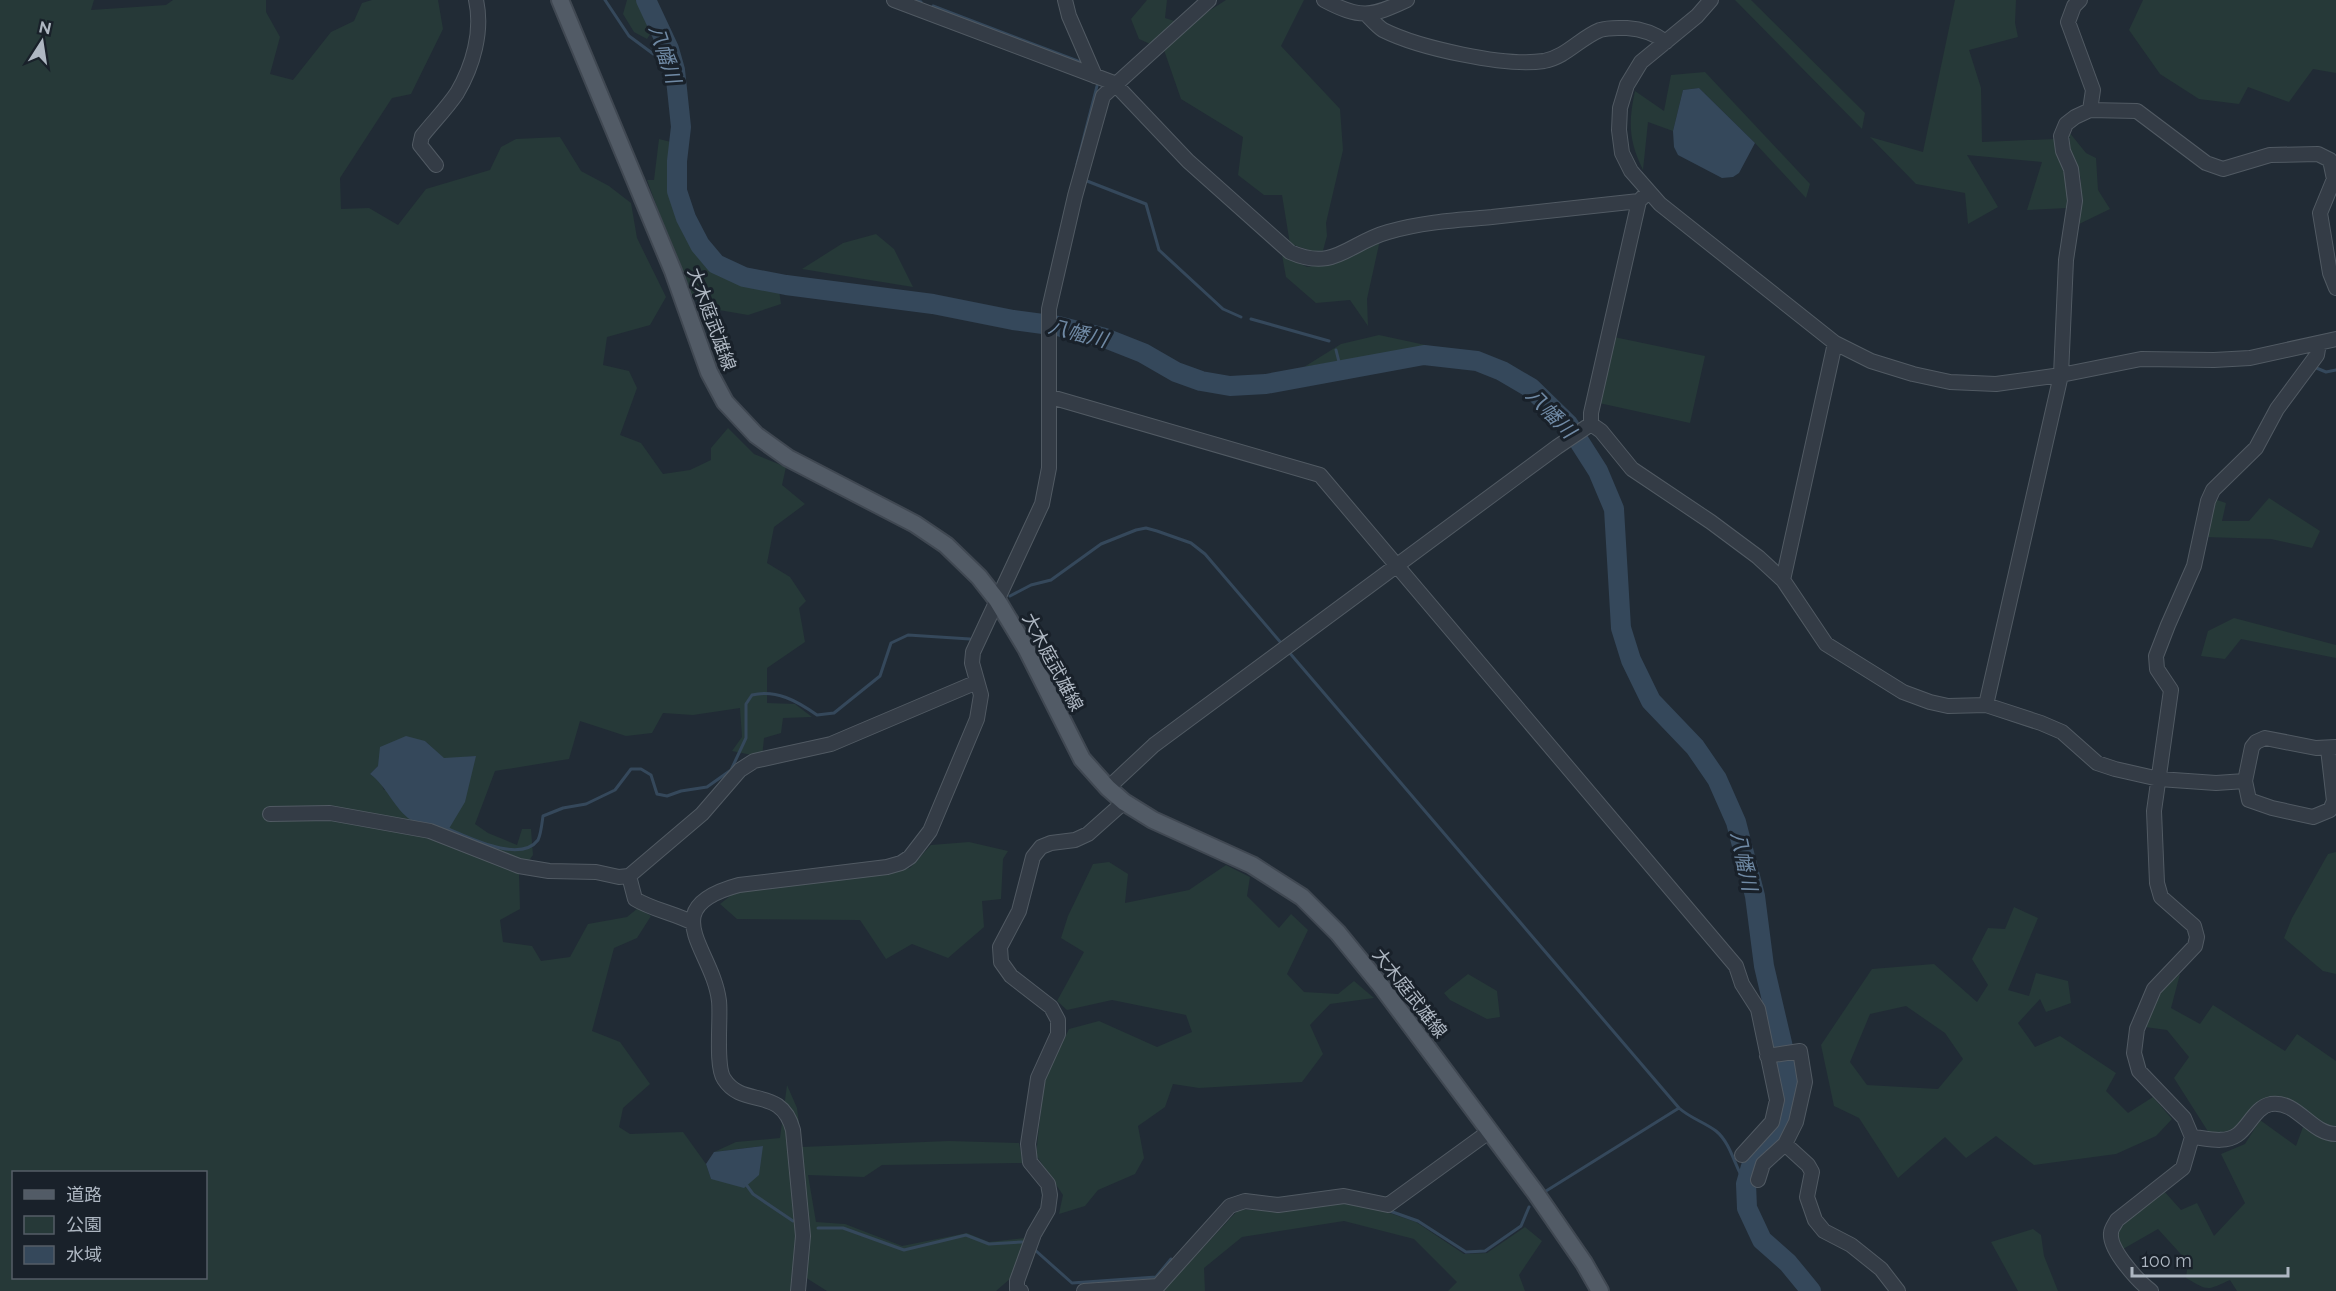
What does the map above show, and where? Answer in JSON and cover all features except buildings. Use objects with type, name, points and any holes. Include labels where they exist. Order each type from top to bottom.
[{"type":"main road","name":"大木庭武雄線","points":[[560,0],[673,271],[709,372],[725,402],[756,435],[788,458],[915,524],[946,545],[979,577],[997,600],[1026,648],[1082,759],[1124,802],[1153,820],[1252,866],[1302,897],[1338,933],[1382,987],[1490,1131],[1584,1263],[1600,1291]]},
{"type":"street","points":[[436,165],[420,145],[422,136],[457,93],[476,48],[480,15],[476,0]]},
{"type":"street","points":[[894,0],[1114,83],[1188,161],[1290,252],[1305,259],[1320,260],[1336,256],[1372,237],[1423,224],[1644,197]]},
{"type":"street","points":[[1065,0],[1069,16],[1095,76]]},
{"type":"street","points":[[798,1291],[803,1236],[791,1123],[789,1116],[779,1106],[733,1089],[722,1077],[719,1000],[695,937],[693,923],[698,907],[716,891],[739,885],[887,867],[910,857],[930,831],[978,719],[981,695],[972,663],[974,652],[1042,504],[1047,485],[1051,397],[1049,309],[1075,196],[1103,96],[1114,83],[1209,0]]},
{"type":"street","points":[[1324,0],[1347,12],[1366,14],[1384,11],[1407,0]]},
{"type":"street","points":[[1711,0],[1697,16],[1641,62],[1627,85],[1620,108],[1619,130],[1622,153],[1644,197],[1712,246],[1835,343],[1871,361],[1913,374],[1950,382],[1996,384],[2061,375],[2141,359],[2250,358],[2336,339]]},
{"type":"street","points":[[2080,0],[2073,6],[2068,22],[2092,90],[2090,110]]},
{"type":"street","points":[[1366,14],[1381,29],[1413,42],[1492,60],[1546,61],[1565,53],[1599,30],[1610,28],[1637,29],[1655,34],[1666,42]]},
{"type":"street","points":[[1986,705],[2061,375],[2066,260],[2075,201],[2071,169],[2063,151],[2061,136],[2066,124],[2090,110],[2138,111],[2205,163],[2223,169],[2270,155],[2318,154],[2330,160],[2334,179],[2320,213],[2330,273],[2336,288]]},
{"type":"street","points":[[1108,788],[1154,745],[1557,447],[1589,426],[1644,197]]},
{"type":"street","points":[[1783,580],[1835,343]]},
{"type":"street","points":[[2151,1291],[2141,1283],[2112,1245],[2111,1232],[2117,1220],[2183,1168],[2192,1137],[2184,1118],[2139,1071],[2134,1053],[2137,1029],[2154,989],[2195,946],[2197,937],[2194,927],[2161,897],[2157,883],[2154,811],[2171,690],[2157,669],[2156,656],[2194,566],[2208,501],[2213,490],[2256,448],[2277,409],[2317,355],[2319,343]]},
{"type":"street","points":[[1051,397],[1320,475],[1736,966],[1742,984],[1758,1009],[1777,1100],[1772,1122],[1742,1155]]},
{"type":"street","points":[[1589,426],[1601,430],[1632,469],[1758,557],[1783,580],[1826,644],[1904,692],[1948,706],[1986,705],[2041,723],[2062,732],[2097,763],[2159,779],[2216,783],[2245,781]]},
{"type":"street","points":[[270,814],[330,813],[430,831],[519,866],[549,871],[596,872],[619,877],[629,876],[702,814],[740,770],[754,761],[831,744],[977,682]]},
{"type":"street","points":[[2265,738],[2332,748],[2334,801],[2330,810],[2313,817],[2272,808],[2250,800],[2245,781],[2252,747],[2256,742],[2265,738]]},
{"type":"street","points":[[1021,1291],[1017,1290],[1017,1281],[1034,1234],[1048,1210],[1050,1195],[1048,1184],[1030,1162],[1028,1144],[1038,1078],[1058,1034],[1058,1020],[1051,1007],[1011,976],[1001,962],[1000,947],[1019,910],[1033,856],[1041,847],[1051,843],[1075,840],[1088,834],[1124,802]]},
{"type":"street","points":[[629,876],[635,899],[693,923]]},
{"type":"street","points":[[1758,1180],[1763,1164],[1785,1144],[1796,1122],[1805,1082],[1800,1051],[1767,1056]]},
{"type":"street","points":[[2192,1137],[2222,1140],[2237,1135],[2260,1110],[2270,1104],[2286,1105],[2322,1131],[2336,1134]]},
{"type":"street","points":[[1084,1291],[1158,1286],[1230,1206],[1245,1201],[1278,1205],[1344,1196],[1388,1205],[1490,1131]]},
{"type":"street","points":[[1785,1144],[1808,1165],[1812,1172],[1807,1197],[1815,1220],[1824,1231],[1851,1245],[1881,1269],[1898,1291]]},
{"type":"green space","points":[[0,0],[94,0],[91,10],[166,5],[173,0],[266,0],[266,12],[280,37],[270,74],[293,80],[331,32],[354,21],[362,3],[372,0],[438,0],[443,29],[411,94],[392,98],[340,178],[341,209],[369,208],[398,225],[426,189],[490,170],[501,147],[516,139],[560,137],[581,171],[609,186],[631,203],[637,238],[666,297],[650,325],[607,337],[603,365],[629,371],[637,388],[620,435],[641,443],[663,474],[690,470],[711,460],[711,448],[728,428],[754,454],[786,467],[782,485],[805,504],[774,527],[767,563],[790,577],[806,601],[799,608],[805,642],[767,668],[767,703],[795,704],[812,717],[783,718],[781,733],[764,738],[762,757],[732,751],[742,737],[740,708],[693,715],[663,713],[652,733],[626,736],[580,721],[569,759],[495,771],[475,824],[488,833],[517,845],[522,829],[531,829],[533,855],[519,874],[520,909],[500,920],[503,942],[532,946],[541,961],[570,957],[588,924],[627,917],[638,908],[651,916],[637,938],[614,948],[592,1031],[620,1042],[650,1084],[623,1108],[619,1127],[630,1134],[683,1132],[706,1164],[711,1179],[763,1146],[714,1152],[736,1142],[780,1138],[787,1085],[797,1108],[802,1147],[949,1141],[1019,1143],[1023,1163],[882,1165],[864,1177],[808,1175],[816,1222],[845,1224],[902,1246],[967,1233],[989,1242],[1025,1238],[1011,1278],[996,1291],[827,1291],[808,1279],[795,1266],[791,1291],[0,1291]],"holes":[[[425,741],[444,759],[476,756],[384,790],[380,781],[370,774],[378,766]]]},
{"type":"green space","points":[[627,0],[636,0],[651,33],[647,39],[634,32],[623,14]]},
{"type":"green space","points":[[1147,0],[1167,0],[1165,18],[1187,25],[1226,0],[1304,0],[1281,46],[1340,109],[1343,150],[1326,223],[1327,236],[1322,254],[1290,244],[1282,195],[1264,195],[1238,175],[1243,137],[1181,99],[1164,50],[1139,39],[1131,19]]},
{"type":"green space","points":[[1735,0],[1751,0],[1865,113],[1862,129]]},
{"type":"green space","points":[[1955,0],[2016,0],[2015,23],[2018,37],[1969,50],[1981,88],[1982,142],[2055,139],[2067,171],[2067,208],[2027,210],[2042,162],[1967,155],[1998,207],[1968,224],[1965,193],[1916,184],[1870,137],[1923,152]]},
{"type":"green space","points":[[2143,0],[2336,0],[2336,73],[2313,69],[2289,102],[2248,87],[2239,104],[2199,99],[2160,74],[2129,30]]},
{"type":"green space","points":[[1705,72],[1810,184],[1806,198],[1699,88],[1683,90],[1673,131],[1648,122],[1643,170],[1631,132],[1631,113],[1635,91],[1664,111],[1671,75]]},
{"type":"green space","points":[[2069,132],[2086,153],[2096,158],[2098,190],[2110,209],[2077,225],[2081,179],[2070,149]]},
{"type":"green space","points":[[659,139],[671,142],[667,175],[670,200],[699,259],[719,276],[743,284],[779,290],[781,304],[748,315],[713,309],[690,297],[647,180],[654,180]]},
{"type":"green space","points":[[876,234],[894,249],[913,287],[802,269],[843,243]]},
{"type":"green space","points":[[1380,240],[1367,299],[1368,326],[1350,300],[1316,303],[1286,277],[1282,255],[1307,267],[1338,261]]},
{"type":"green space","points":[[1379,335],[1430,346],[1304,367],[1341,344]]},
{"type":"green space","points":[[1614,337],[1705,356],[1690,423],[1599,403]]},
{"type":"green space","points":[[2269,498],[2320,531],[2312,548],[2271,539],[2204,537],[2214,499],[2226,503],[2222,521],[2249,521]]},
{"type":"green space","points":[[2234,618],[2336,645],[2336,658],[2241,639],[2225,659],[2201,656],[2208,631]]},
{"type":"green space","points":[[969,842],[1008,851],[1003,859],[1001,899],[982,901],[984,927],[948,958],[912,944],[886,959],[860,920],[737,919],[720,904],[734,893],[910,868],[931,845]]},
{"type":"green space","points":[[2336,852],[2336,974],[2323,971],[2284,938],[2292,918],[2328,854]]},
{"type":"green space","points":[[1109,862],[1128,874],[1125,903],[1189,890],[1226,865],[1250,877],[1247,896],[1279,928],[1291,914],[1308,930],[1287,974],[1304,992],[1338,994],[1354,981],[1374,998],[1330,1004],[1310,1025],[1323,1054],[1302,1082],[1199,1088],[1173,1084],[1165,1107],[1138,1126],[1144,1158],[1135,1174],[1098,1190],[1085,1206],[1059,1214],[1063,1195],[1036,1155],[1044,1080],[1069,1029],[1099,1021],[1157,1047],[1192,1032],[1186,1015],[1112,1000],[1067,1010],[1057,1001],[1084,952],[1061,938],[1068,916],[1093,864]]},
{"type":"green space","points":[[2014,907],[2038,918],[2008,990],[2029,996],[2036,973],[2068,981],[2071,1003],[2046,1012],[2040,999],[2018,1023],[2035,1047],[2060,1036],[2116,1073],[2106,1091],[2128,1113],[2153,1097],[2172,1119],[2156,1136],[2116,1154],[2034,1165],[1996,1136],[1966,1158],[1945,1137],[1898,1178],[1859,1118],[1834,1106],[1821,1045],[1872,969],[1934,964],[1977,1002],[1988,985],[1972,959],[1988,928],[2005,929]],"holes":[[[1906,1006],[1945,1033],[1963,1059],[1938,1089],[1867,1085],[1850,1062],[1870,1014]]]},
{"type":"green space","points":[[1468,974],[1497,991],[1500,1017],[1487,1019],[1450,1000],[1444,993]]},
{"type":"green space","points":[[2180,974],[2171,1008],[2200,1024],[2213,1005],[2285,1051],[2297,1034],[2336,1061],[2336,1130],[2328,1130],[2289,1100],[2233,1131],[2209,1133],[2174,1078],[2189,1057],[2167,1030],[2145,1027],[2158,993]]},
{"type":"green space","points":[[2260,1120],[2296,1146],[2303,1127],[2334,1140],[2336,1143],[2336,1291],[2237,1291],[2230,1280],[2212,1288],[2204,1287],[2186,1278],[2188,1262],[2158,1229],[2123,1249],[2116,1231],[2163,1190],[2181,1210],[2197,1203],[2214,1236],[2245,1203],[2221,1154],[2245,1144]]},
{"type":"green space","points":[[1341,1203],[1366,1205],[1416,1222],[1464,1254],[1487,1253],[1525,1227],[1542,1241],[1519,1275],[1525,1291],[1448,1291],[1457,1282],[1414,1239],[1344,1221],[1242,1237],[1204,1268],[1205,1291],[1163,1291],[1239,1209],[1279,1212]]},
{"type":"green space","points":[[2033,1229],[2041,1235],[2044,1256],[2058,1291],[2018,1291],[1991,1242]]},
{"type":"water","points":[[1699,88],[1755,143],[1739,173],[1733,177],[1722,178],[1678,155],[1674,147],[1673,131],[1683,90]]},
{"type":"water","points":[[406,736],[425,741],[444,758],[476,756],[465,802],[447,832],[405,816],[381,784],[370,774],[378,766],[380,747]]},
{"type":"water","points":[[763,1146],[759,1175],[744,1188],[711,1179],[706,1164],[714,1152]]},
{"type":"waterway","points":[[605,0],[629,36],[675,70]]},
{"type":"waterway","name":"八幡川","points":[[646,0],[669,49],[675,70],[681,127],[677,161],[677,191],[686,218],[700,245],[716,264],[744,277],[786,285],[933,304],[1013,320],[1058,326],[1105,338],[1143,353],[1176,372],[1201,381],[1230,386],[1266,384],[1424,355],[1477,361],[1502,371],[1531,388],[1568,424],[1598,471],[1614,509],[1621,628],[1631,660],[1651,701],[1695,747],[1717,779],[1736,822],[1755,896],[1764,966],[1789,1073],[1788,1112],[1779,1130],[1752,1163],[1746,1184],[1747,1208],[1762,1240],[1788,1263],[1811,1291]]},
{"type":"waterway","points":[[915,0],[921,2]]},
{"type":"waterway","points":[[933,6],[1083,63]]},
{"type":"waterway","points":[[1077,164],[1097,86]]},
{"type":"waterway","points":[[1087,181],[1146,204],[1159,250],[1223,309],[1241,317]]},
{"type":"waterway","points":[[1251,319],[1329,341]]},
{"type":"waterway","points":[[1336,350],[1341,370]]},
{"type":"waterway","points":[[2313,369],[2314,367],[2326,372],[2336,370]]},
{"type":"waterway","points":[[1010,596],[1031,585],[1051,580],[1101,544],[1146,528],[1191,543],[1205,554],[1282,644]]},
{"type":"waterway","points":[[448,829],[494,846],[519,850],[530,847],[538,840],[543,816],[563,808],[586,804],[615,790],[631,769],[641,769],[651,775],[657,794],[667,796],[681,791],[707,787],[731,770],[746,738],[746,704],[752,695],[769,694],[786,697],[817,715],[834,713],[880,676],[891,643],[908,635],[970,639]]},
{"type":"waterway","points":[[1288,651],[1679,1108],[1721,1136],[1746,1184]]},
{"type":"waterway","points":[[1546,1191],[1679,1108]]},
{"type":"waterway","points":[[745,1183],[753,1194],[793,1221]]},
{"type":"waterway","points":[[1387,1210],[1418,1221],[1466,1252],[1485,1251],[1521,1226],[1529,1207]]},
{"type":"waterway","points":[[818,1228],[843,1228],[904,1250],[966,1235],[989,1244],[1022,1242]]},
{"type":"waterway","points":[[1035,1250],[1072,1283],[1156,1277],[1171,1259]]}]
